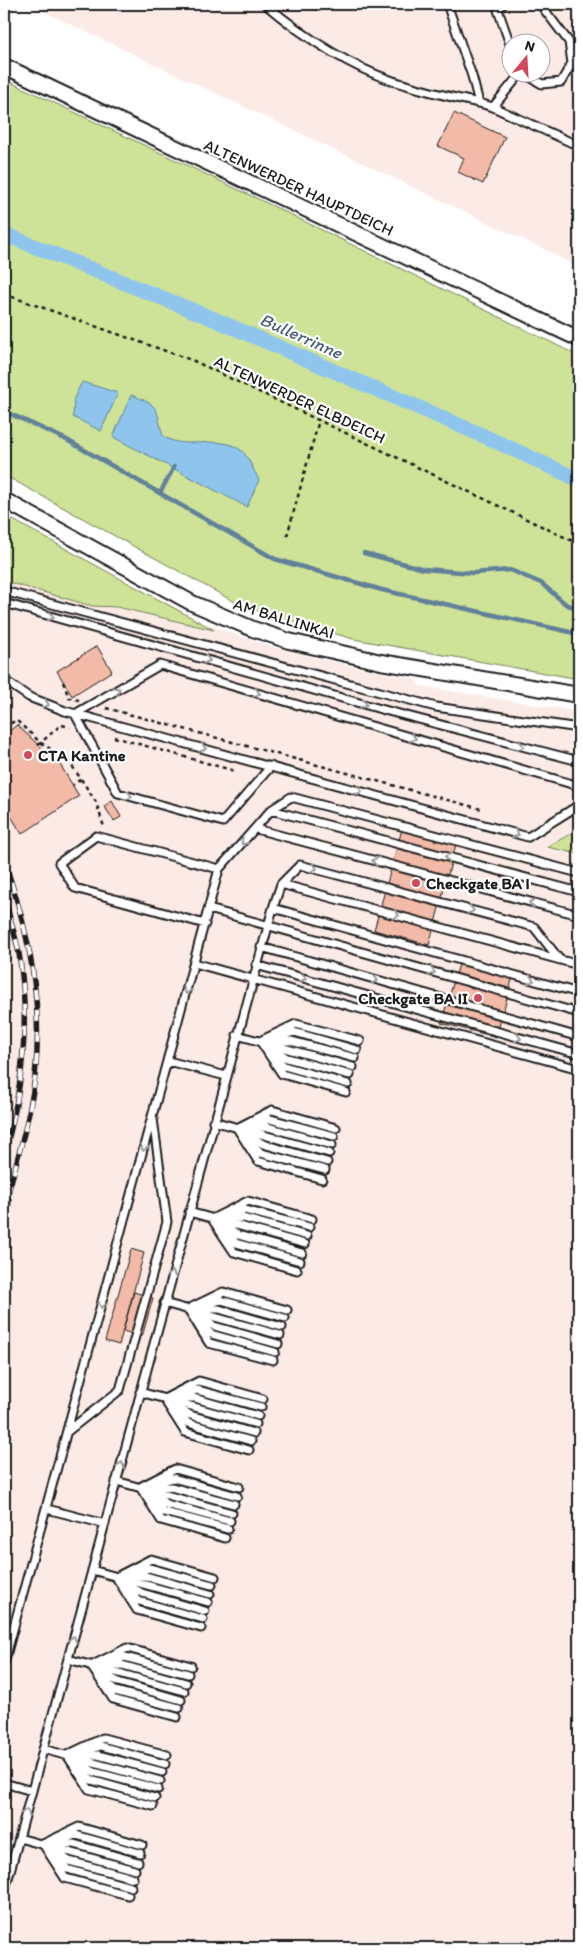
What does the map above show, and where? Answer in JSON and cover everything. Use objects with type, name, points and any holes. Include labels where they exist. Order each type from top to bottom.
[{"type":"street","name":"ALTENWERDER HAUPTDEICH","points":[[4,66],[579,339]]},
{"type":"street","name":"AM BALLINKAI","points":[[4,500],[192,603],[253,630],[289,641],[381,662],[579,695]]},
{"type":"lane","points":[[265,4],[297,31],[360,66],[391,80],[493,106],[579,146]]},
{"type":"lane","points":[[447,4],[472,76],[479,103]]},
{"type":"lane","points":[[503,4],[498,10],[506,32]]},
{"type":"lane","points":[[538,82],[542,84],[561,82],[572,63],[569,42],[540,4]]},
{"type":"lane","points":[[493,106],[513,82]]},
{"type":"lane","points":[[4,591],[436,707],[579,728]]},
{"type":"lane","points":[[4,604],[388,711],[579,761]]},
{"type":"lane","points":[[75,714],[160,665],[579,786]]},
{"type":"lane","points":[[4,680],[30,697],[75,714],[528,837],[579,805]]},
{"type":"lane","points":[[75,714],[118,793],[223,822],[271,766]]},
{"type":"lane","points":[[4,1663],[219,869],[271,810],[291,797],[579,873]]},
{"type":"lane","points":[[271,810],[579,892]]},
{"type":"lane","points":[[256,829],[579,915]]},
{"type":"lane","points":[[204,924],[75,888],[59,863],[96,836],[219,869]]},
{"type":"lane","points":[[4,1893],[256,965],[281,884],[300,865],[534,928],[559,959]]},
{"type":"lane","points":[[281,884],[579,965]]},
{"type":"lane","points":[[273,908],[579,993]]},
{"type":"lane","points":[[209,909],[579,1013]]},
{"type":"lane","points":[[261,948],[579,1037]]},
{"type":"lane","points":[[194,963],[579,1069]]},
{"type":"lane","points":[[256,965],[579,1054]]},
{"type":"lane","points":[[260,1041],[296,1024],[360,1041]]},
{"type":"lane","points":[[260,1041],[294,1032],[357,1050]]},
{"type":"lane","points":[[237,1035],[353,1067]]},
{"type":"lane","points":[[260,1041],[291,1041],[355,1058]]},
{"type":"lane","points":[[260,1041],[287,1058],[350,1075]]},
{"type":"lane","points":[[260,1041],[284,1066],[348,1084]]},
{"type":"lane","points":[[260,1041],[282,1074],[346,1092]]},
{"type":"lane","points":[[168,1061],[226,1076]]},
{"type":"lane","points":[[237,1128],[272,1110],[336,1128]]},
{"type":"lane","points":[[68,1431],[120,1390],[167,1222],[153,1116]]},
{"type":"lane","points":[[237,1128],[270,1119],[334,1136]]},
{"type":"lane","points":[[213,1122],[329,1153]]},
{"type":"lane","points":[[237,1128],[268,1127],[332,1145]]},
{"type":"lane","points":[[237,1128],[263,1144],[327,1162]]},
{"type":"lane","points":[[237,1128],[261,1153],[324,1170]]},
{"type":"lane","points":[[237,1128],[258,1161],[322,1179]]},
{"type":"lane","points":[[212,1219],[248,1201],[312,1219]]},
{"type":"lane","points":[[212,1219],[245,1210],[309,1227]]},
{"type":"lane","points":[[189,1212],[304,1244]]},
{"type":"lane","points":[[212,1219],[243,1218],[307,1236]]},
{"type":"lane","points":[[212,1219],[238,1235],[302,1253]]},
{"type":"lane","points":[[212,1219],[236,1244],[300,1261]]},
{"type":"lane","points":[[212,1219],[234,1252],[298,1270]]},
{"type":"lane","points":[[188,1310],[223,1292],[287,1310]]},
{"type":"lane","points":[[188,1310],[221,1300],[285,1318]]},
{"type":"lane","points":[[164,1303],[280,1335]]},
{"type":"lane","points":[[188,1310],[218,1309],[282,1326]]},
{"type":"lane","points":[[188,1310],[214,1326],[278,1344]]},
{"type":"lane","points":[[188,1310],[212,1334],[275,1352]]},
{"type":"lane","points":[[188,1310],[209,1343],[273,1360]]},
{"type":"lane","points":[[164,1399],[199,1381],[263,1399]]},
{"type":"lane","points":[[164,1399],[197,1390],[261,1407]]},
{"type":"lane","points":[[140,1392],[256,1424]]},
{"type":"lane","points":[[164,1399],[194,1398],[258,1416]]},
{"type":"lane","points":[[164,1399],[190,1415],[254,1433]]},
{"type":"lane","points":[[164,1399],[188,1424],[251,1441]]},
{"type":"lane","points":[[164,1399],[185,1432],[249,1450]]},
{"type":"lane","points":[[140,1487],[175,1470],[239,1487]]},
{"type":"lane","points":[[140,1487],[173,1478],[237,1496]]},
{"type":"lane","points":[[116,1481],[232,1513]]},
{"type":"lane","points":[[140,1487],[171,1486],[234,1504]]},
{"type":"lane","points":[[140,1487],[166,1504],[230,1521]]},
{"type":"lane","points":[[140,1487],[164,1512],[228,1529]]},
{"type":"lane","points":[[140,1487],[161,1520],[225,1538]]},
{"type":"lane","points":[[47,1509],[105,1524]]},
{"type":"lane","points":[[116,1577],[151,1559],[215,1577]]},
{"type":"lane","points":[[116,1577],[149,1568],[212,1585]]},
{"type":"lane","points":[[92,1570],[208,1602]]},
{"type":"lane","points":[[116,1577],[146,1576],[210,1594]]},
{"type":"lane","points":[[116,1577],[142,1593],[205,1611]]},
{"type":"lane","points":[[116,1577],[139,1602],[203,1619]]},
{"type":"lane","points":[[116,1577],[137,1610],[201,1628]]},
{"type":"lane","points":[[91,1666],[127,1648],[191,1666]]},
{"type":"lane","points":[[91,1666],[125,1657],[188,1674]]},
{"type":"lane","points":[[68,1659],[184,1691]]},
{"type":"lane","points":[[91,1666],[122,1665],[186,1683]]},
{"type":"lane","points":[[91,1666],[118,1682],[181,1700]]},
{"type":"lane","points":[[91,1666],[115,1691],[179,1708]]},
{"type":"lane","points":[[91,1666],[113,1699],[177,1717]]},
{"type":"lane","points":[[67,1755],[103,1738],[167,1756]]},
{"type":"lane","points":[[67,1755],[101,1746],[164,1764]]},
{"type":"lane","points":[[43,1749],[160,1781]]},
{"type":"lane","points":[[67,1755],[98,1755],[162,1772]]},
{"type":"lane","points":[[67,1755],[94,1772],[158,1789]]},
{"type":"lane","points":[[67,1755],[91,1780],[155,1798]]},
{"type":"lane","points":[[67,1755],[89,1789],[153,1806]]},
{"type":"lane","points":[[4,1783],[32,1790]]},
{"type":"lane","points":[[43,1844],[79,1827],[142,1845]]},
{"type":"lane","points":[[43,1844],[76,1836],[140,1853]]},
{"type":"lane","points":[[19,1838],[135,1870]]},
{"type":"lane","points":[[43,1844],[74,1844],[138,1862]]},
{"type":"lane","points":[[43,1844],[69,1861],[133,1878]]},
{"type":"lane","points":[[43,1844],[67,1869],[131,1887]]},
{"type":"lane","points":[[43,1844],[65,1878],[128,1895]]},
{"type":"path","name":"ALTENWERDER ELBDEICH","points":[[4,294],[194,361],[579,544]]},
{"type":"path","points":[[287,536],[319,420]]},
{"type":"path","points":[[40,744],[62,725],[69,698],[64,682]]},
{"type":"path","points":[[69,698],[481,809]]},
{"type":"path","points":[[4,728],[16,720],[40,744],[68,760],[96,802],[104,827],[96,836]]},
{"type":"path","points":[[62,725],[84,732]]},
{"type":"path","points":[[108,735],[235,771]]},
{"type":"path","points":[[72,785],[81,779]]},
{"type":"shaded area","points":[[28,4],[579,4],[579,268],[552,253]]},
{"type":"shaded area","points":[[4,516],[203,622],[231,633],[276,648],[414,679],[419,686],[579,712],[579,1948],[4,1948]]},
{"type":"green space","points":[[4,79],[273,206],[579,356],[579,679],[353,639],[242,606],[4,475]]},
{"type":"green space","points":[[4,515],[214,630],[117,607],[92,606],[4,581]]},
{"type":"green space","points":[[579,829],[579,854],[547,847]]},
{"type":"water","points":[[82,382],[118,393],[101,431],[73,417],[74,398]]},
{"type":"water","points":[[131,395],[152,405],[157,413],[163,436],[181,443],[222,443],[232,445],[241,450],[259,480],[247,507],[113,437]]},
{"type":"building","points":[[285,4],[318,4],[317,10],[285,6]]},
{"type":"building","points":[[454,113],[505,137],[483,184],[458,172],[464,158],[438,146]]},
{"type":"building","points":[[97,646],[112,671],[72,696],[57,671]]},
{"type":"building","points":[[17,725],[61,766],[79,796],[22,834],[4,805],[4,735]]},
{"type":"building","points":[[112,801],[121,817],[114,821],[104,806]]},
{"type":"building","name":"Checkgate BA I","points":[[404,822],[458,837],[429,945],[374,930]]},
{"type":"building","name":"Checkgate BA II","points":[[461,958],[514,973],[496,1037],[441,1023]]},
{"type":"building","points":[[131,1249],[144,1253],[119,1345],[105,1341]]},
{"type":"building","points":[[134,1292],[153,1298],[142,1337],[123,1331]]},
{"type":"waterway","name":"Bullerrinne","points":[[4,234],[209,317],[484,436],[579,480]]},
{"type":"waterway","points":[[4,411],[65,439],[275,559],[382,590],[579,634]]},
{"type":"waterway","points":[[160,493],[174,467]]},
{"type":"waterway","points":[[364,553],[424,569],[473,573],[510,570],[541,583],[567,605],[579,608]]},
{"type":"railway","points":[[4,861],[23,922],[30,953],[37,1016],[35,1080],[29,1112],[4,1207]]},
{"type":"railway","points":[[4,897],[19,952],[24,1009],[20,1083],[4,1156]]},
{"type":"railway","points":[[4,1242],[9,1200]]},
{"type":"railway","points":[[4,1238],[4,1256]]},
{"type":"place","name":"CTA Kantine","points":[[28,755]]},
{"type":"place","name":"Checkgate BA I","points":[[416,883]]},
{"type":"place","name":"Checkgate BA II","points":[[478,998]]}]
